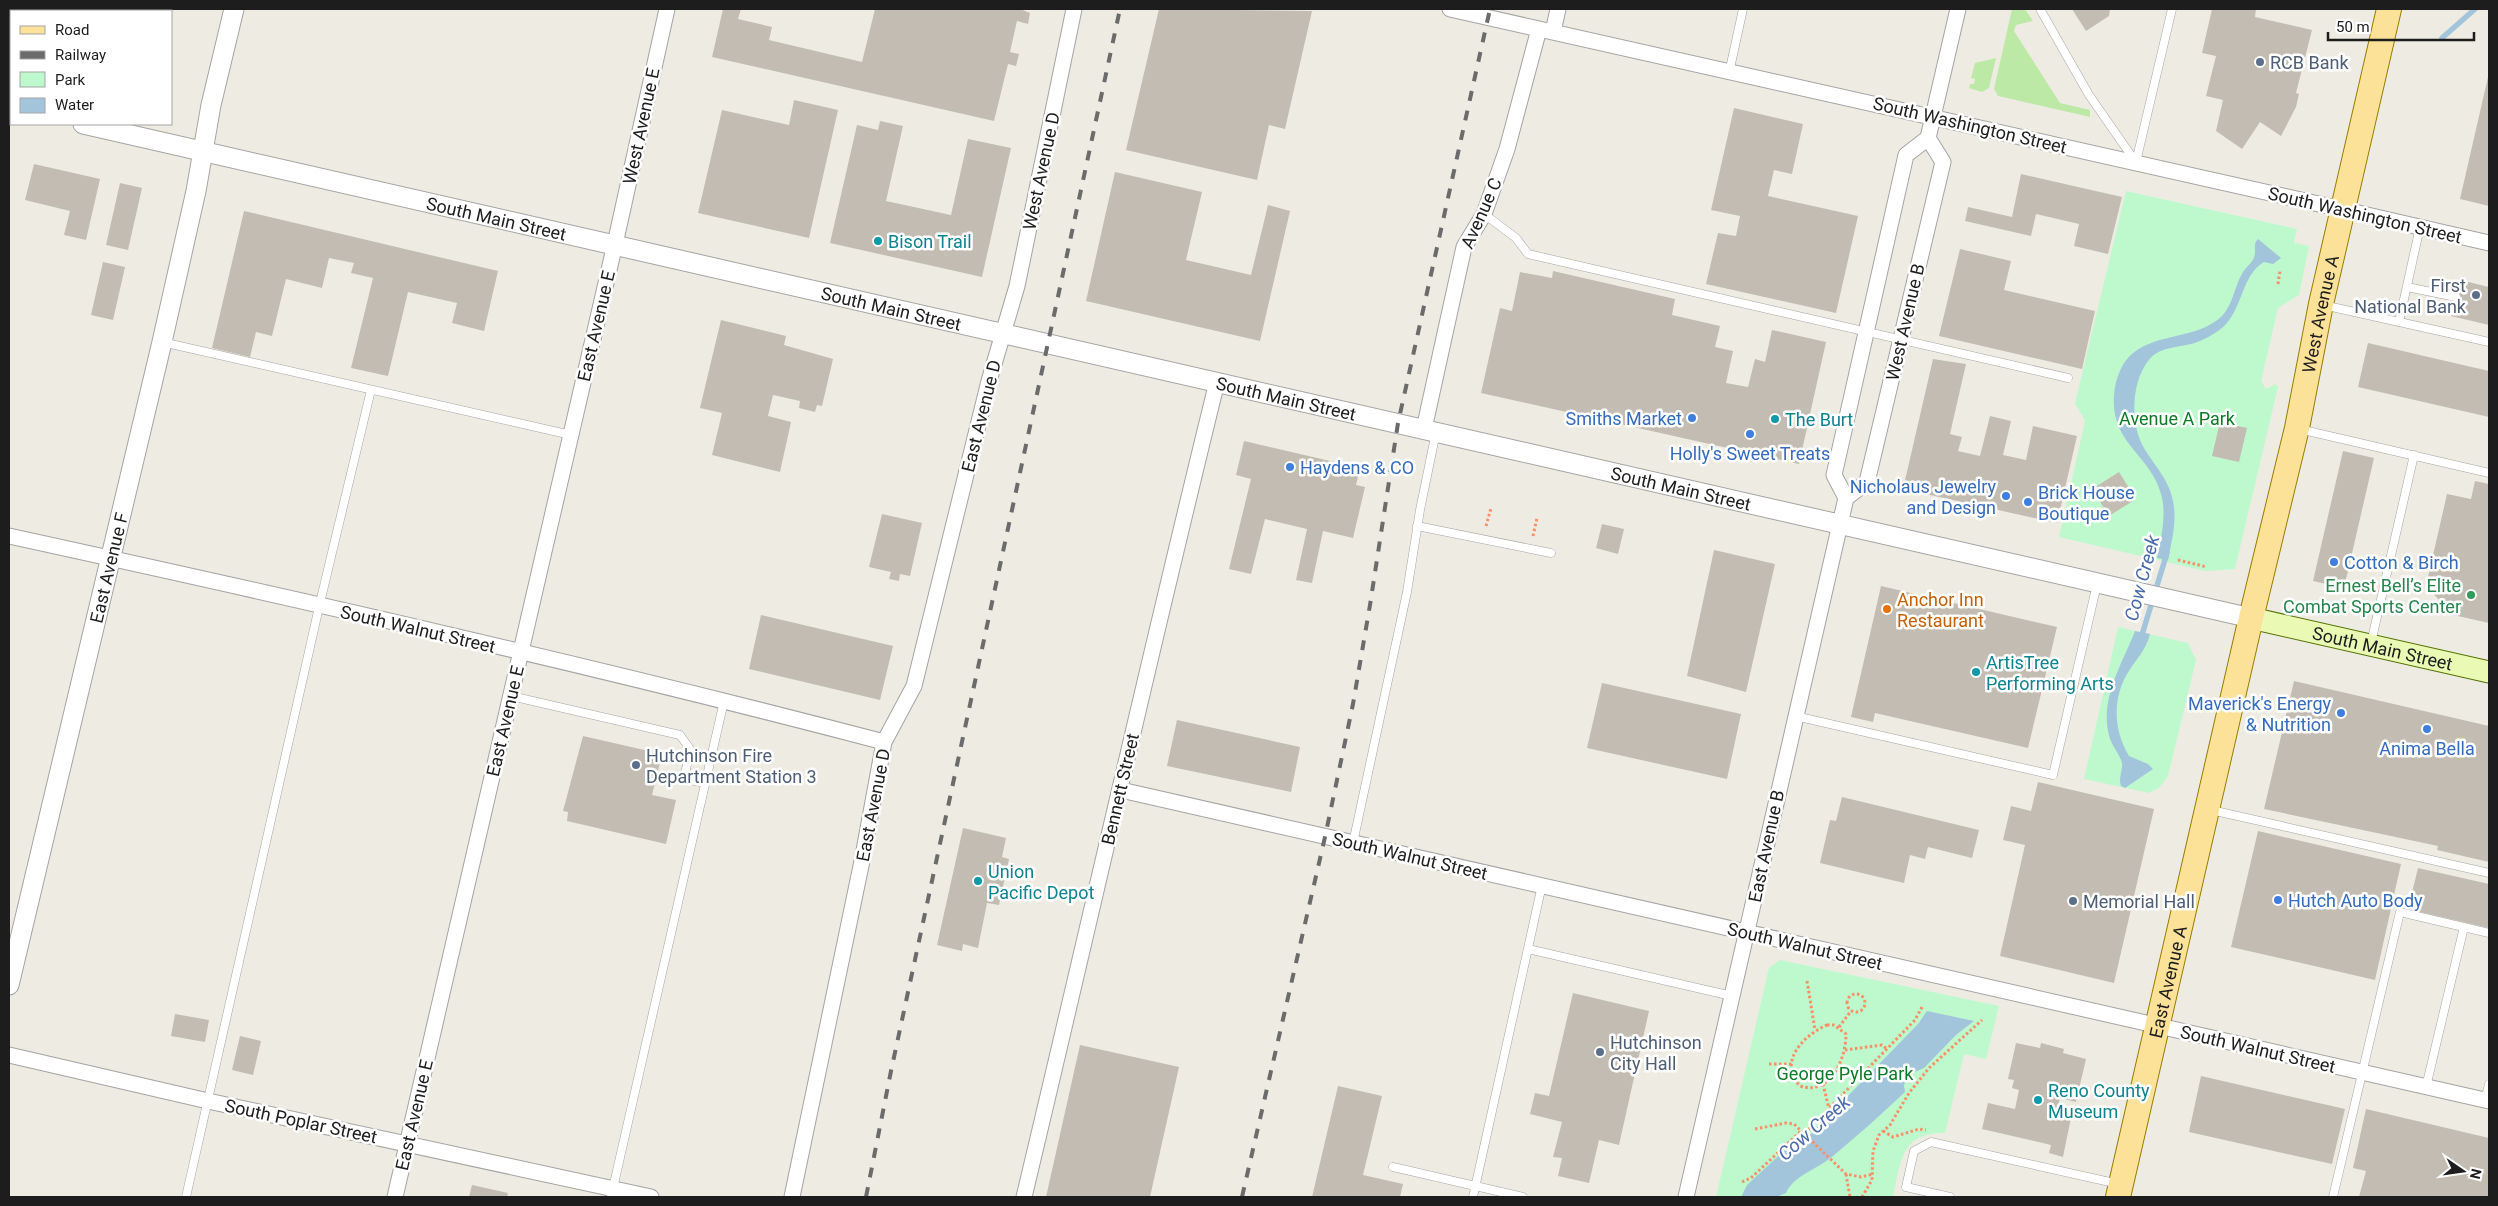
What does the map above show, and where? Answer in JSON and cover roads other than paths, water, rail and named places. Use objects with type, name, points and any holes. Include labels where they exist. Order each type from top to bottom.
[{"type":"main road","name":"West Avenue A","points":[[2251,618],[2297,428],[2321,304],[2389,9]]},
{"type":"main road","name":"South Main Street","points":[[2251,618],[2489,672]]},
{"type":"main road","name":"East Avenue A","points":[[2119,1191],[2251,618]]},
{"type":"street","name":"East Avenue F","points":[[9,984],[112,559],[162,342],[211,105],[234,9]]},
{"type":"street","name":"West Avenue E","points":[[615,244],[667,9]]},
{"type":"street","name":"West Avenue D","points":[[1003,333],[1017,286],[1074,9]]},
{"type":"street","name":"South Washington Street","points":[[1450,9],[1934,116],[2489,243]]},
{"type":"street","name":"Avenue C","points":[[1430,430],[1464,247],[1484,214],[1546,30],[1558,9]]},
{"type":"street","points":[[1928,138],[1958,9]]},
{"type":"street","name":"South Main Street","points":[[87,125],[2251,618]]},
{"type":"street","name":"West Avenue B","points":[[1928,138],[1943,162],[1867,482],[1846,498],[1834,475],[1865,332],[1906,155],[1928,138]]},
{"type":"street","name":"East Avenue E","points":[[395,1197],[615,244]]},
{"type":"street","name":"East Avenue D","points":[[792,1197],[862,860],[884,742],[914,686],[989,381],[1003,333]]},
{"type":"street","name":"Bennett Street","points":[[1024,1197],[1121,790],[1159,614],[1217,382]]},
{"type":"street","points":[[1840,524],[1846,498]]},
{"type":"street","name":"East Avenue B","points":[[1686,1197],[1840,524]]},
{"type":"street","name":"South Walnut Street","points":[[9,536],[521,652],[724,700],[884,742]]},
{"type":"street","name":"South Walnut Street","points":[[1121,790],[2487,1101]]},
{"type":"street","name":"South Poplar Street","points":[[9,1056],[208,1101],[408,1143],[612,1193],[651,1197]]},
{"type":"lane","points":[[1729,72],[1743,9]]},
{"type":"lane","points":[[2040,9],[2089,94],[2136,162]]},
{"type":"lane","points":[[2136,162],[2172,9]]},
{"type":"lane","points":[[1484,214],[1516,238],[1528,254],[2068,378]]},
{"type":"lane","points":[[2399,322],[2420,227]]},
{"type":"lane","points":[[2407,286],[2456,298]]},
{"type":"lane","points":[[2321,304],[2489,342]]},
{"type":"lane","points":[[162,342],[571,436]]},
{"type":"lane","points":[[186,1197],[319,607],[371,390]]},
{"type":"lane","points":[[2297,428],[2489,473]]},
{"type":"lane","points":[[1353,843],[1407,592],[1430,430]]},
{"type":"lane","points":[[2371,645],[2414,455]]},
{"type":"lane","points":[[1417,526],[1530,548],[1551,554]]},
{"type":"lane","points":[[1795,716],[2052,775],[2097,584]]},
{"type":"lane","points":[[511,696],[680,735],[690,749],[684,779],[706,783]]},
{"type":"lane","points":[[612,1193],[724,700]]},
{"type":"lane","points":[[2208,810],[2489,873]]},
{"type":"lane","points":[[1473,1197],[1542,885]]},
{"type":"lane","points":[[2333,1197],[2400,912],[2489,933]]},
{"type":"lane","points":[[2426,1087],[2464,927]]},
{"type":"lane","points":[[1528,949],[1732,996]]},
{"type":"lane","points":[[2487,1101],[2489,1084]]},
{"type":"lane","points":[[1950,1197],[1906,1187],[1914,1151],[1930,1142],[2119,1191]]},
{"type":"lane","points":[[1393,1167],[1523,1197]]},
{"type":"water","points":[[2258,239],[2281,258],[2273,264],[2264,262],[2256,268],[2246,284],[2229,321],[2220,330],[2203,340],[2159,352],[2148,361],[2138,381],[2134,404],[2139,439],[2167,483],[2174,505],[2174,529],[2168,560],[2157,558],[2162,534],[2163,502],[2155,479],[2122,434],[2117,421],[2114,406],[2117,378],[2126,361],[2142,347],[2153,342],[2201,329],[2212,324],[2222,316],[2229,306],[2240,277],[2253,259],[2255,243]]},
{"type":"water","points":[[2135,631],[2150,634],[2141,654],[2123,681],[2117,702],[2117,724],[2129,756],[2148,764],[2153,769],[2125,788],[2120,783],[2122,763],[2110,739],[2107,725],[2107,710],[2113,683]]},
{"type":"water","points":[[1927,1011],[1974,1021],[1956,1035],[1924,1068],[1910,1074],[1904,1085],[1905,1092],[1888,1108],[1827,1161],[1795,1181],[1786,1193],[1776,1197],[1741,1197],[1747,1185],[1798,1138],[1803,1142],[1918,1024]]},
{"type":"waterway","name":"Cow Creek","points":[[2442,38],[2475,9]]},
{"type":"waterway","name":"Cow Creek","points":[[2141,638],[2167,553]]},
{"type":"railway","points":[[866,1197],[891,1071],[1120,9]]},
{"type":"railway","points":[[1242,1197],[1325,837],[1353,704],[1398,423],[1490,9]]},
{"type":"place","name":"RCB Bank","points":[[2260,62]]},
{"type":"place","name":"Bison Trail","points":[[878,241]]},
{"type":"place","name":"First National Bank","points":[[2476,295]]},
{"type":"place","name":"Smiths Market","points":[[1692,418]]},
{"type":"place","name":"The Burt","points":[[1775,419]]},
{"type":"place","name":"Holly's Sweet Treats","points":[[1750,434]]},
{"type":"place","name":"Haydens & CO","points":[[1290,467]]},
{"type":"place","name":"Nicholaus Jewelry and Design","points":[[2006,496]]},
{"type":"place","name":"Brick House Boutique","points":[[2028,502]]},
{"type":"place","name":"Cotton & Birch","points":[[2334,562]]},
{"type":"place","name":"Ernest Bell’s Elite Combat Sports Center","points":[[2471,595]]},
{"type":"place","name":"Anchor Inn Restaurant","points":[[1887,609]]},
{"type":"place","name":"ArtisTree Performing Arts","points":[[1976,672]]},
{"type":"place","name":"Maverick's Energy & Nutrition","points":[[2341,713]]},
{"type":"place","name":"Anima Bella","points":[[2427,729]]},
{"type":"place","name":"Hutchinson Fire Department Station 3","points":[[636,765]]},
{"type":"place","name":"Union Pacific Depot","points":[[978,881]]},
{"type":"place","name":"Hutch Auto Body","points":[[2278,900]]},
{"type":"place","name":"Memorial Hall","points":[[2073,901]]},
{"type":"place","name":"Hutchinson City Hall","points":[[1600,1052]]},
{"type":"place","name":"Reno County Museum","points":[[2038,1100]]},
{"type":"park label","name":"Avenue A Park","points":[[2177,418]]},
{"type":"park label","name":"George Pyle Park","points":[[1845,1073]]}]
